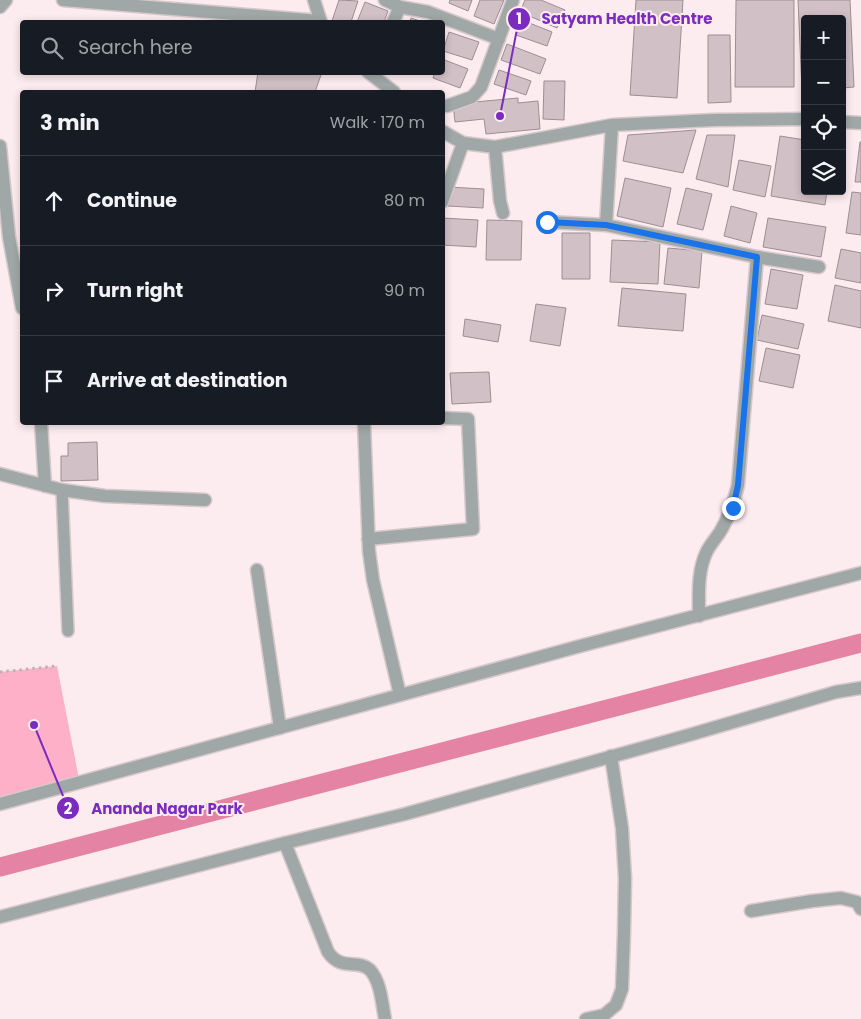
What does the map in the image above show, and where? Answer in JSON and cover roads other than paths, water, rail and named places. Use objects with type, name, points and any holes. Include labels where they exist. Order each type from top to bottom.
[{"type":"street","points":[[0,7],[6,0]]},
{"type":"street","points":[[63,0],[297,20]]},
{"type":"street","points":[[314,0],[319,20]]},
{"type":"street","points":[[385,0],[400,7],[428,12],[499,39]]},
{"type":"street","points":[[448,106],[472,97],[481,87],[513,0]]},
{"type":"street","points":[[394,20],[400,7]]},
{"type":"street","points":[[372,75],[391,90]]},
{"type":"street","points":[[445,133],[463,142],[495,147],[612,125],[714,120],[801,119]]},
{"type":"street","points":[[846,122],[861,123]]},
{"type":"street","points":[[606,225],[612,125]]},
{"type":"street","points":[[445,193],[463,142]]},
{"type":"street","points":[[0,146],[9,237],[20,294]]},
{"type":"street","points":[[495,147],[500,201],[503,213]]},
{"type":"street","points":[[547,222],[606,225],[819,268]]},
{"type":"street","points":[[699,616],[698,588],[701,570],[707,552],[733,508],[738,485],[757,257]]},
{"type":"street","points":[[368,539],[473,529],[468,419],[445,418]]},
{"type":"street","points":[[41,425],[45,486]]},
{"type":"street","points":[[364,425],[368,539],[373,580],[400,695]]},
{"type":"street","points":[[0,474],[62,490],[105,496],[205,500]]},
{"type":"street","points":[[257,570],[280,728]]},
{"type":"street","points":[[0,804],[400,695],[861,573]]},
{"type":"street","points":[[0,917],[404,814],[836,692],[861,688]]},
{"type":"street","points":[[586,1019],[604,1015],[616,1005],[622,989],[624,878],[622,828],[611,756]]},
{"type":"street","points":[[285,843],[328,952],[334,959],[343,964],[360,965],[369,969],[380,991],[385,1019]]},
{"type":"street","points":[[751,911],[841,898],[857,902],[861,909]]},
{"type":"lane","points":[[62,490],[68,631]]},
{"type":"waterway","points":[[0,867],[861,643]]},
{"type":"place","name":"Satyam Health Centre","points":[[500,116]]},
{"type":"place","name":"Ananda Nagar Park","points":[[34,725]]}]
